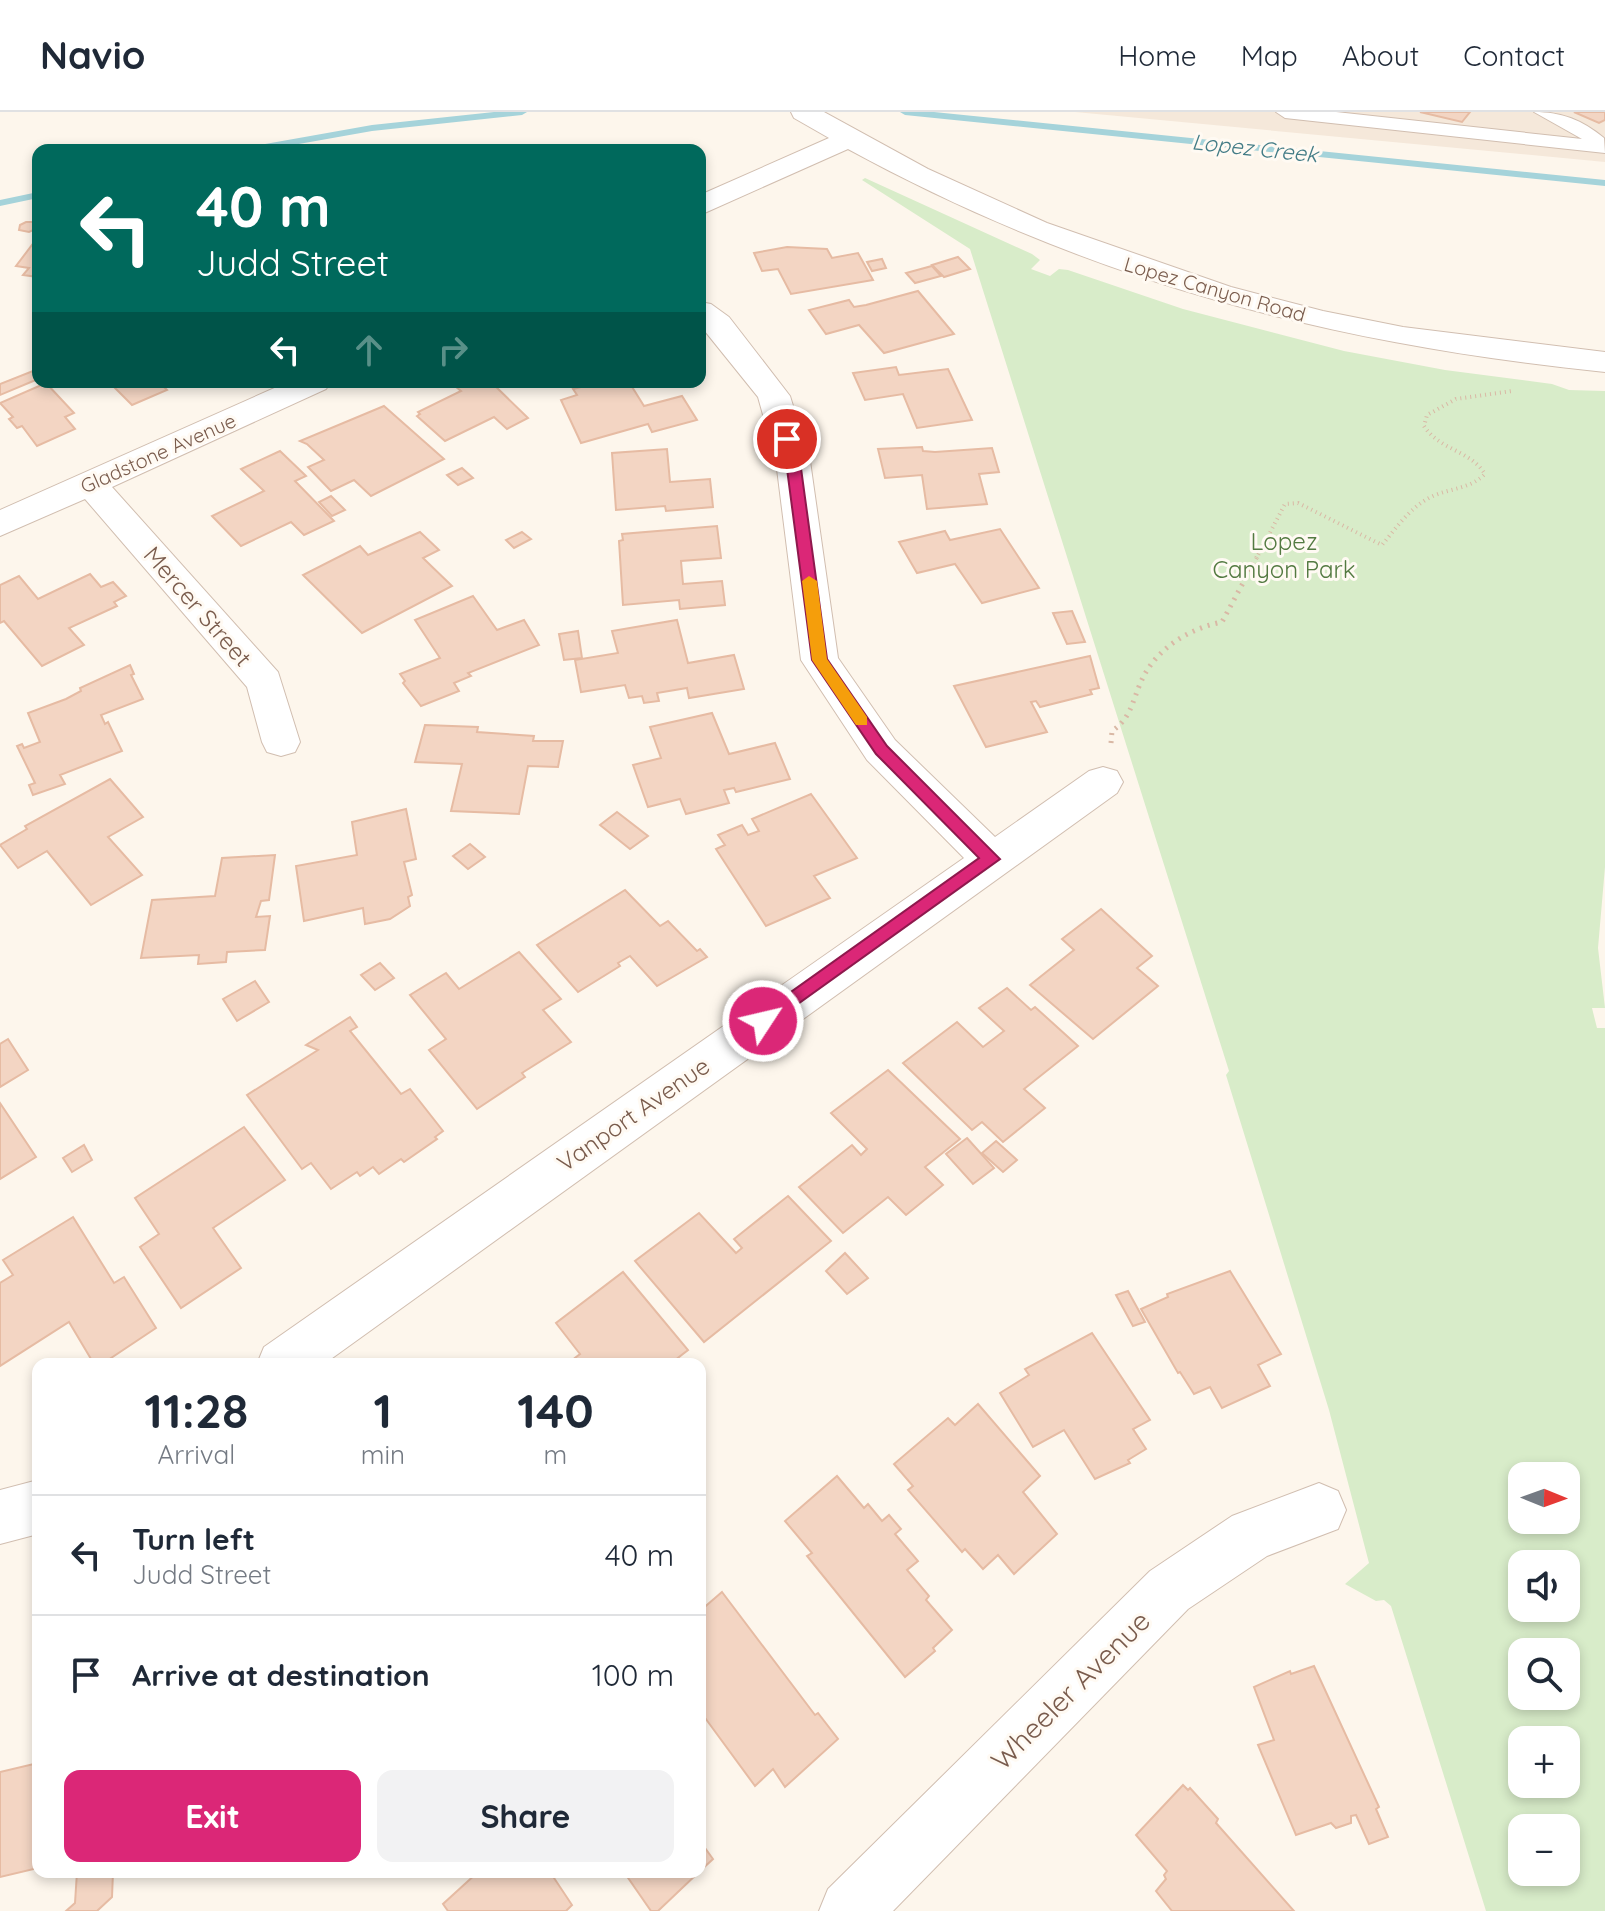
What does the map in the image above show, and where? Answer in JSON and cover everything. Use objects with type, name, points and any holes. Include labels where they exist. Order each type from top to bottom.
[{"type":"street","name":"Lopez Canyon Road","points":[[804,112],[894,163],[1016,219],[1172,279],[1284,311],[1388,333],[1605,362]]},
{"type":"street","points":[[706,203],[848,139]]},
{"type":"street","points":[[706,315],[718,324],[774,396],[793,461],[820,660],[881,750],[991,859]]},
{"type":"street","name":"Gladstone Avenue","points":[[0,524],[302,388]]},
{"type":"street","name":"Mercer Street","points":[[90,483],[265,682],[281,742]]},
{"type":"street","name":"Vanport Avenue","points":[[290,1358],[1103,782]]},
{"type":"street","name":"Wheeler Avenue","points":[[850,1911],[1169,1590],[1251,1535],[1319,1510]]},
{"type":"lane","points":[[1285,112],[1604,147]]},
{"type":"lane","points":[[1543,112],[1583,130],[1604,147]]},
{"type":"path","points":[[1103,782],[1111,757],[1112,731],[1127,722],[1142,679],[1152,663],[1194,629],[1222,622],[1285,504],[1298,503],[1382,545],[1405,517],[1425,500],[1469,487],[1485,474],[1477,462],[1444,448],[1432,439],[1424,426],[1427,415],[1470,396],[1521,391]]},
{"type":"shaded area","points":[[1075,112],[1605,112],[1605,162]]},
{"type":"green space","name":"Lopez Canyon Park","points":[[865,178],[1032,254],[1040,260],[1031,269],[1050,276],[1059,269],[1068,270],[1183,309],[1344,351],[1445,370],[1552,384],[1569,390],[1605,391],[1605,867],[1598,948],[1605,1008],[1592,1008],[1597,1028],[1605,1028],[1605,1911],[1486,1911],[1391,1606],[1345,1584],[1369,1563],[1329,1410],[1226,1075],[1229,1071],[970,249],[862,180]]},
{"type":"building","points":[[1420,112],[1470,112],[1462,122]]},
{"type":"building","points":[[1574,112],[1605,112],[1605,120],[1599,123]]},
{"type":"building","points":[[32,222],[32,231],[19,230],[20,225]]},
{"type":"building","points":[[32,245],[32,276],[23,275],[29,268],[16,266]]},
{"type":"building","points":[[787,247],[827,249],[832,258],[858,253],[873,280],[791,294],[778,269],[762,271],[754,253]]},
{"type":"building","points":[[958,257],[970,269],[944,277],[932,265]]},
{"type":"building","points":[[882,259],[886,268],[872,271],[867,262]]},
{"type":"building","points":[[932,266],[941,276],[915,283],[906,273]]},
{"type":"building","points":[[918,291],[954,334],[884,353],[859,325],[826,334],[809,310],[849,300],[854,307],[866,305]]},
{"type":"building","points":[[896,367],[899,375],[948,369],[972,420],[917,428],[903,394],[865,400],[853,373]]},
{"type":"building","points":[[32,371],[32,382],[0,395],[0,384]]},
{"type":"building","points":[[34,388],[51,388],[74,413],[65,417],[75,429],[37,446],[22,426],[17,428],[9,419],[13,417],[0,403]]},
{"type":"building","points":[[115,388],[167,390],[132,405]]},
{"type":"building","points":[[457,388],[497,388],[528,418],[507,429],[494,417],[445,441],[417,416],[420,414],[418,412],[461,391]]},
{"type":"building","points":[[633,388],[644,406],[682,396],[697,420],[652,432],[648,424],[581,443],[561,400],[577,395],[573,389]]},
{"type":"building","points":[[384,406],[444,459],[371,496],[354,480],[331,491],[308,467],[324,460],[300,441]]},
{"type":"building","points":[[922,447],[923,451],[935,452],[992,448],[999,472],[979,474],[987,504],[927,509],[922,475],[885,478],[878,449]]},
{"type":"building","points":[[667,449],[670,482],[710,479],[713,507],[666,511],[665,506],[616,510],[612,453]]},
{"type":"building","points":[[280,451],[306,476],[295,481],[334,521],[304,535],[291,522],[241,546],[212,516],[264,491],[241,469]]},
{"type":"building","points":[[462,468],[473,478],[458,485],[447,475]]},
{"type":"building","points":[[331,496],[345,510],[332,516],[319,502]]},
{"type":"building","points":[[717,526],[721,558],[681,561],[683,584],[722,581],[725,605],[680,609],[679,600],[623,605],[619,541],[623,540],[622,534]]},
{"type":"building","points":[[1000,529],[1039,588],[982,603],[955,564],[917,573],[899,542],[945,531],[950,540]]},
{"type":"building","points":[[420,532],[439,550],[423,558],[452,586],[362,633],[303,575],[360,546],[368,555]]},
{"type":"building","points":[[522,532],[531,539],[514,548],[506,540]]},
{"type":"building","points":[[90,574],[101,587],[113,582],[126,596],[114,602],[117,606],[69,628],[84,645],[42,666],[4,621],[0,623],[0,585],[19,576],[38,599]]},
{"type":"building","points":[[473,596],[497,630],[524,620],[539,645],[468,673],[471,676],[454,683],[459,691],[421,706],[403,683],[405,681],[400,674],[440,658],[415,620]]},
{"type":"building","points":[[1072,611],[1085,642],[1067,644],[1053,613]]},
{"type":"building","points":[[677,620],[688,663],[734,655],[744,689],[689,698],[687,688],[657,693],[659,701],[644,703],[642,696],[629,698],[625,685],[581,692],[575,660],[618,653],[612,631]]},
{"type":"building","points":[[578,631],[582,658],[564,660],[559,634]]},
{"type":"building","points":[[1090,656],[1099,688],[1090,690],[1092,694],[1040,707],[1036,701],[1031,702],[1047,732],[986,747],[954,686]]},
{"type":"building","points":[[130,665],[134,674],[131,675],[143,699],[101,715],[105,724],[108,722],[122,751],[60,775],[65,784],[33,795],[29,785],[35,783],[17,746],[22,744],[24,748],[40,742],[28,713],[66,699],[81,691],[80,688]]},
{"type":"building","points":[[712,713],[729,754],[775,743],[790,779],[736,792],[734,788],[724,790],[729,803],[686,814],[680,799],[648,807],[633,765],[661,758],[650,727]]},
{"type":"building","points":[[425,725],[478,727],[477,732],[534,736],[533,741],[563,741],[558,767],[528,766],[519,814],[451,811],[462,764],[415,762]]},
{"type":"building","points":[[110,779],[143,817],[108,837],[142,875],[91,905],[47,851],[18,868],[0,845],[27,829],[25,826]]},
{"type":"building","points":[[811,794],[857,858],[814,876],[830,898],[766,926],[716,849],[725,845],[718,835],[742,825],[748,835],[759,831],[752,819]]},
{"type":"building","points":[[406,809],[416,859],[404,862],[412,895],[408,897],[410,906],[390,919],[365,924],[363,908],[304,921],[296,866],[357,855],[352,822]]},
{"type":"building","points":[[617,812],[648,836],[630,849],[600,825]]},
{"type":"building","points":[[470,844],[485,857],[468,869],[453,856]]},
{"type":"building","points":[[275,855],[269,900],[261,901],[256,917],[270,916],[265,950],[227,952],[226,962],[198,964],[199,955],[141,958],[152,900],[215,896],[222,858]]},
{"type":"building","points":[[625,890],[660,926],[668,921],[707,957],[657,986],[630,956],[618,963],[620,966],[578,992],[537,945]]},
{"type":"building","points":[[1101,909],[1152,956],[1137,968],[1158,986],[1093,1039],[1030,985],[1074,950],[1062,939]]},
{"type":"building","points":[[519,952],[561,999],[543,1010],[571,1042],[522,1073],[525,1077],[477,1109],[429,1050],[446,1039],[410,995],[446,973],[459,989]]},
{"type":"building","points":[[380,963],[394,978],[375,990],[361,975]]},
{"type":"building","points":[[255,981],[269,1002],[237,1021],[223,999]]},
{"type":"building","points":[[1007,988],[1031,1010],[1035,1007],[1078,1046],[1024,1089],[1045,1108],[1003,1142],[982,1122],[972,1130],[903,1063],[957,1022],[983,1047],[1004,1031],[979,1008]]},
{"type":"building","points":[[350,1017],[357,1027],[350,1031],[401,1094],[410,1089],[443,1131],[435,1137],[437,1139],[404,1162],[401,1159],[379,1174],[373,1167],[360,1176],[357,1172],[331,1189],[311,1163],[302,1169],[247,1095],[318,1050],[306,1045]]},
{"type":"building","points":[[8,1039],[28,1070],[0,1087],[0,1044]]},
{"type":"building","points":[[888,1070],[960,1139],[925,1167],[943,1185],[906,1215],[888,1197],[843,1233],[799,1187],[852,1145],[861,1155],[867,1149],[831,1113]]},
{"type":"building","points":[[0,1103],[36,1157],[0,1179]]},
{"type":"building","points":[[244,1127],[285,1180],[213,1228],[241,1268],[181,1308],[140,1247],[159,1234],[135,1198]]},
{"type":"building","points":[[967,1138],[994,1168],[973,1184],[946,1154]]},
{"type":"building","points":[[996,1141],[1017,1160],[1003,1172],[982,1153]]},
{"type":"building","points":[[84,1145],[92,1160],[72,1172],[63,1158]]},
{"type":"building","points":[[788,1196],[831,1241],[704,1342],[635,1261],[699,1213],[736,1253],[742,1248],[734,1239]]},
{"type":"building","points":[[73,1217],[114,1283],[124,1277],[156,1328],[111,1358],[90,1358],[69,1322],[0,1366],[0,1283],[13,1275],[3,1260]]},
{"type":"building","points":[[845,1253],[868,1278],[847,1294],[826,1271]]},
{"type":"building","points":[[1230,1271],[1281,1354],[1258,1365],[1270,1386],[1222,1408],[1210,1387],[1194,1394],[1178,1373],[1141,1309],[1168,1297],[1167,1294]]},
{"type":"building","points":[[623,1272],[688,1350],[678,1358],[575,1358],[580,1354],[556,1323]]},
{"type":"building","points":[[1128,1291],[1145,1322],[1133,1326],[1116,1295]]},
{"type":"building","points":[[1092,1333],[1150,1420],[1133,1429],[1146,1449],[1128,1460],[1130,1463],[1095,1479],[1064,1430],[1033,1447],[1000,1393],[1029,1375],[1025,1369]]},
{"type":"building","points":[[978,1404],[1040,1476],[1023,1492],[1057,1534],[1014,1574],[998,1555],[983,1569],[965,1549],[962,1552],[908,1490],[913,1486],[894,1464],[948,1418],[955,1425]]},
{"type":"building","points":[[837,1476],[864,1508],[868,1504],[882,1521],[889,1515],[901,1529],[895,1534],[918,1561],[907,1570],[929,1596],[926,1600],[952,1630],[933,1648],[935,1651],[905,1677],[807,1556],[812,1553],[785,1521]]},
{"type":"building","points":[[722,1592],[815,1715],[818,1713],[838,1739],[785,1787],[773,1769],[755,1786],[706,1719],[706,1606]]},
{"type":"building","points":[[1314,1666],[1379,1807],[1376,1809],[1388,1837],[1369,1844],[1356,1815],[1351,1816],[1351,1823],[1336,1828],[1331,1823],[1296,1835],[1258,1745],[1274,1740],[1254,1687],[1290,1671],[1291,1674]]},
{"type":"building","points":[[32,1764],[32,1869],[0,1877],[0,1772]]},
{"type":"building","points":[[1183,1785],[1188,1790],[1190,1788],[1218,1819],[1216,1823],[1294,1911],[1172,1911],[1156,1891],[1166,1879],[1164,1875],[1167,1871],[1136,1835]]},
{"type":"building","points":[[706,1849],[713,1859],[706,1865]]},
{"type":"building","points":[[77,1878],[113,1878],[112,1897],[97,1911],[66,1911],[75,1903]]},
{"type":"building","points":[[471,1878],[554,1878],[572,1905],[566,1911],[448,1911],[443,1904]]},
{"type":"building","points":[[628,1878],[693,1878],[658,1911],[651,1911]]},
{"type":"waterway","name":"Lopez Creek","points":[[282,144],[372,128],[522,112]]},
{"type":"waterway","name":"Lopez Creek","points":[[905,112],[1605,183]]},
{"type":"waterway","name":"Lopez Creek","points":[[0,203],[32,196]]},
{"type":"slow traffic","points":[[809,581],[820,660],[861,721]]},
{"type":"route","points":[[763,1021],[991,859],[881,750],[820,660],[793,461],[787,439]]}]
